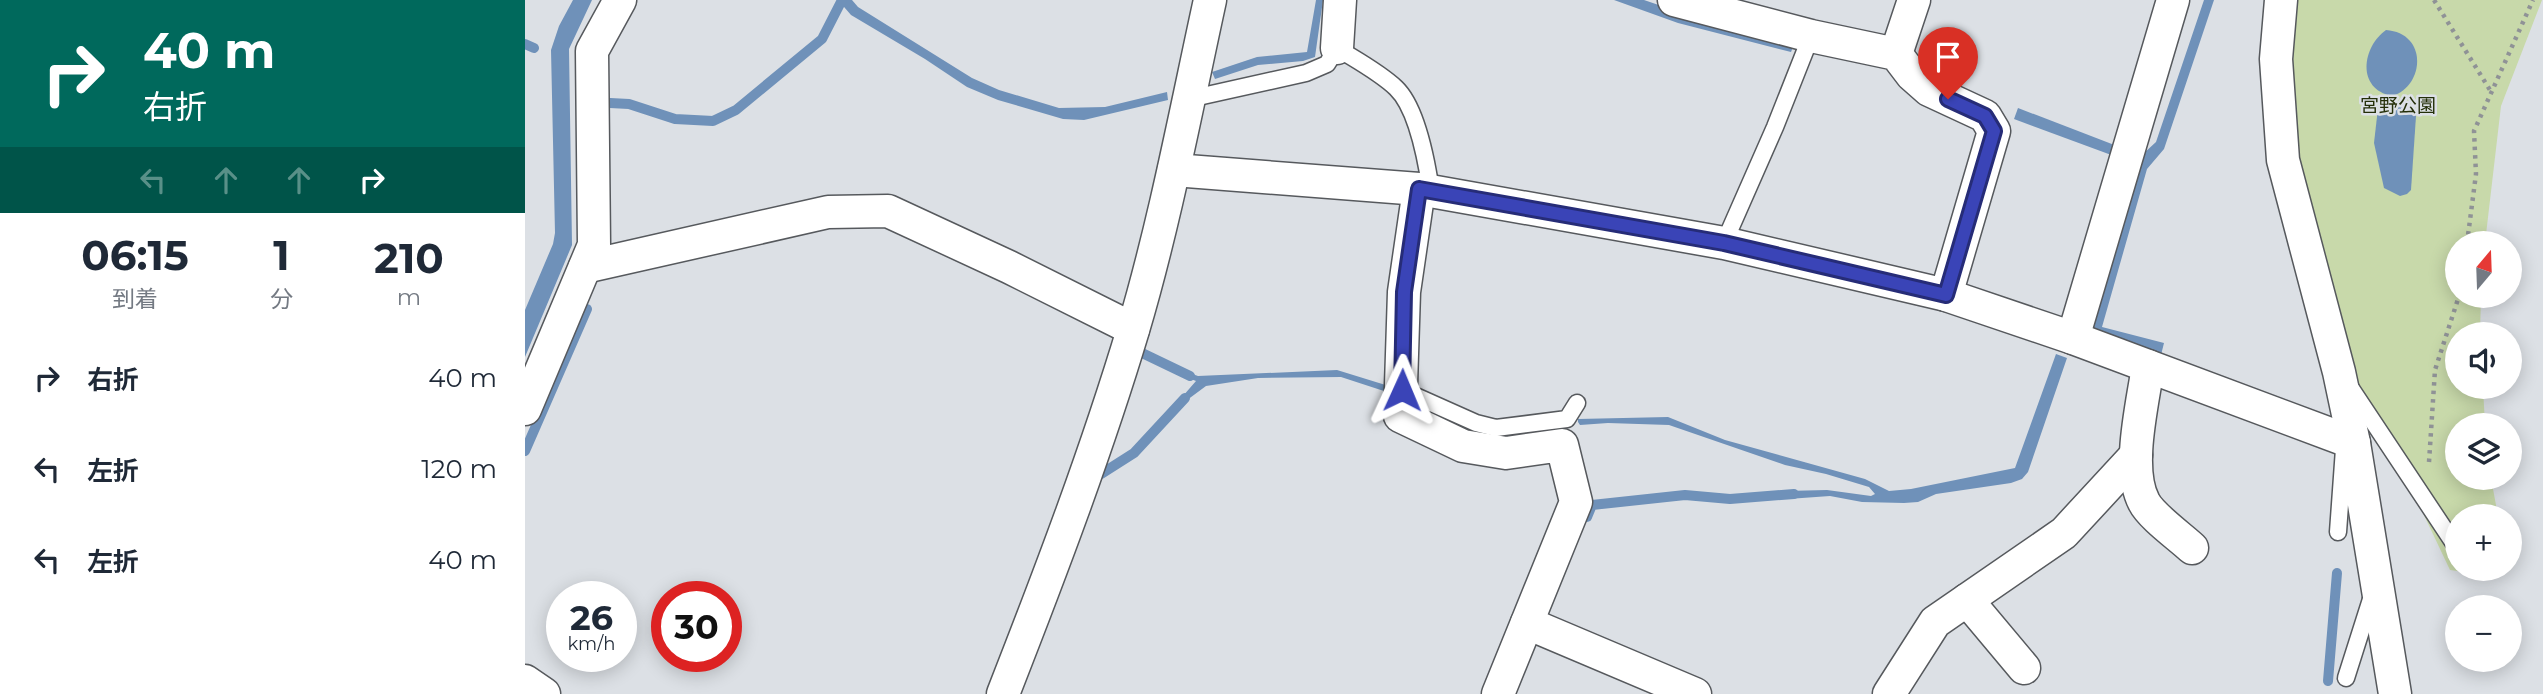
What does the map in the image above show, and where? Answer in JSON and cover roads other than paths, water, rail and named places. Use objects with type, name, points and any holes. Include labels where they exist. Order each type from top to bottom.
[{"type":"street","points":[[525,409],[594,246],[592,51],[619,0]]},
{"type":"street","points":[[1003,694],[1050,576],[1133,329],[1174,170],[1210,0]]},
{"type":"street","points":[[1337,48],[1340,0]]},
{"type":"street","points":[[1896,54],[1914,0]]},
{"type":"street","points":[[2073,338],[2173,0]]},
{"type":"street","points":[[2281,0],[2276,60],[2283,160],[2339,372],[2349,441],[2378,582],[2395,694]]},
{"type":"street","points":[[1683,1],[1811,36],[1896,54],[1912,75],[1929,90],[1985,116],[1994,131],[1946,295]]},
{"type":"street","points":[[1174,170],[1425,190],[1724,243],[1946,295],[2073,338],[2349,441]]},
{"type":"street","points":[[1425,190],[1404,292],[1400,416],[1463,446],[1506,453],[1562,445],[1576,502],[1498,694]]},
{"type":"street","points":[[585,267],[828,212],[888,211],[1133,329]]},
{"type":"street","points":[[2148,366],[2136,455],[2137,477],[2144,503],[2192,548]]},
{"type":"street","points":[[1889,694],[1935,622],[2064,533],[2136,455]]},
{"type":"street","points":[[1967,600],[2024,668]]},
{"type":"street","points":[[1527,623],[1695,694]]},
{"type":"street","points":[[525,681],[544,694]]},
{"type":"lane","points":[[1724,243],[1811,36]]},
{"type":"lane","points":[[1189,99],[1306,74],[1327,64],[1337,48],[1398,90],[1417,127],[1425,190]]},
{"type":"lane","points":[[2339,372],[2445,531]]},
{"type":"lane","points":[[1402,390],[1476,423],[1496,428],[1567,419],[1577,402]]},
{"type":"lane","points":[[2338,532],[2349,441]]},
{"type":"lane","points":[[2346,678],[2368,604],[2378,582]]},
{"type":"water","points":[[573,0],[592,0],[569,49],[572,245],[525,357],[525,310],[553,244],[555,233],[551,50],[559,26]]},
{"type":"water","points":[[838,0],[852,0],[858,7],[972,78],[999,90],[1059,108],[1105,107],[1167,92],[1168,100],[1084,120],[1063,119],[998,100],[967,87],[851,15]]},
{"type":"water","points":[[1316,0],[1323,0],[1315,57],[1303,61],[1258,65],[1215,79],[1212,72],[1257,57],[1307,52]]},
{"type":"water","points":[[1614,0],[1644,0],[1691,16],[1795,42],[1791,52],[1678,23]]},
{"type":"water","points":[[2204,0],[2214,0],[2164,149],[2147,169],[2102,327],[2164,343],[2161,355],[2090,335],[2143,154],[2156,142]]},
{"type":"water","points":[[2386,30],[2400,33],[2409,40],[2417,60],[2416,72],[2411,82],[2392,96],[2380,92],[2372,85],[2367,67],[2372,46]]},
{"type":"water","points":[[2386,102],[2406,104],[2416,116],[2411,190],[2400,196],[2384,188],[2374,143],[2378,108]]},
{"type":"water","points":[[2018,108],[2117,146],[2114,156],[2014,119]]},
{"type":"water","points":[[2056,354],[2067,358],[2028,472],[2022,479],[1936,494],[1918,502],[1862,502],[1830,496],[1788,499],[1782,496],[1785,491],[1827,490],[1871,496],[1875,494],[1869,487],[1785,465],[1669,425],[1580,425],[1578,422],[1578,419],[1668,417],[1725,440],[1865,479],[1889,491],[1911,489],[2015,468]]},
{"type":"water","points":[[1181,370],[1198,376],[1337,370],[1392,387],[1390,393],[1341,377],[1258,378],[1206,386],[1179,406],[1176,404],[1196,381],[1176,373]]},
{"type":"waterway","points":[[610,103],[629,104],[675,119],[713,121],[736,110],[822,39],[842,0]]},
{"type":"waterway","points":[[525,44],[534,48]]},
{"type":"waterway","points":[[525,451],[587,309]]},
{"type":"waterway","points":[[1140,352],[1190,376]]},
{"type":"waterway","points":[[1101,474],[1134,453],[1185,398]]},
{"type":"waterway","points":[[1587,517],[1592,505],[1685,495],[1730,499],[1794,494]]},
{"type":"waterway","points":[[2328,681],[2337,573]]},
{"type":"park label","name":"宮野公園","points":[[2398,105]]}]
